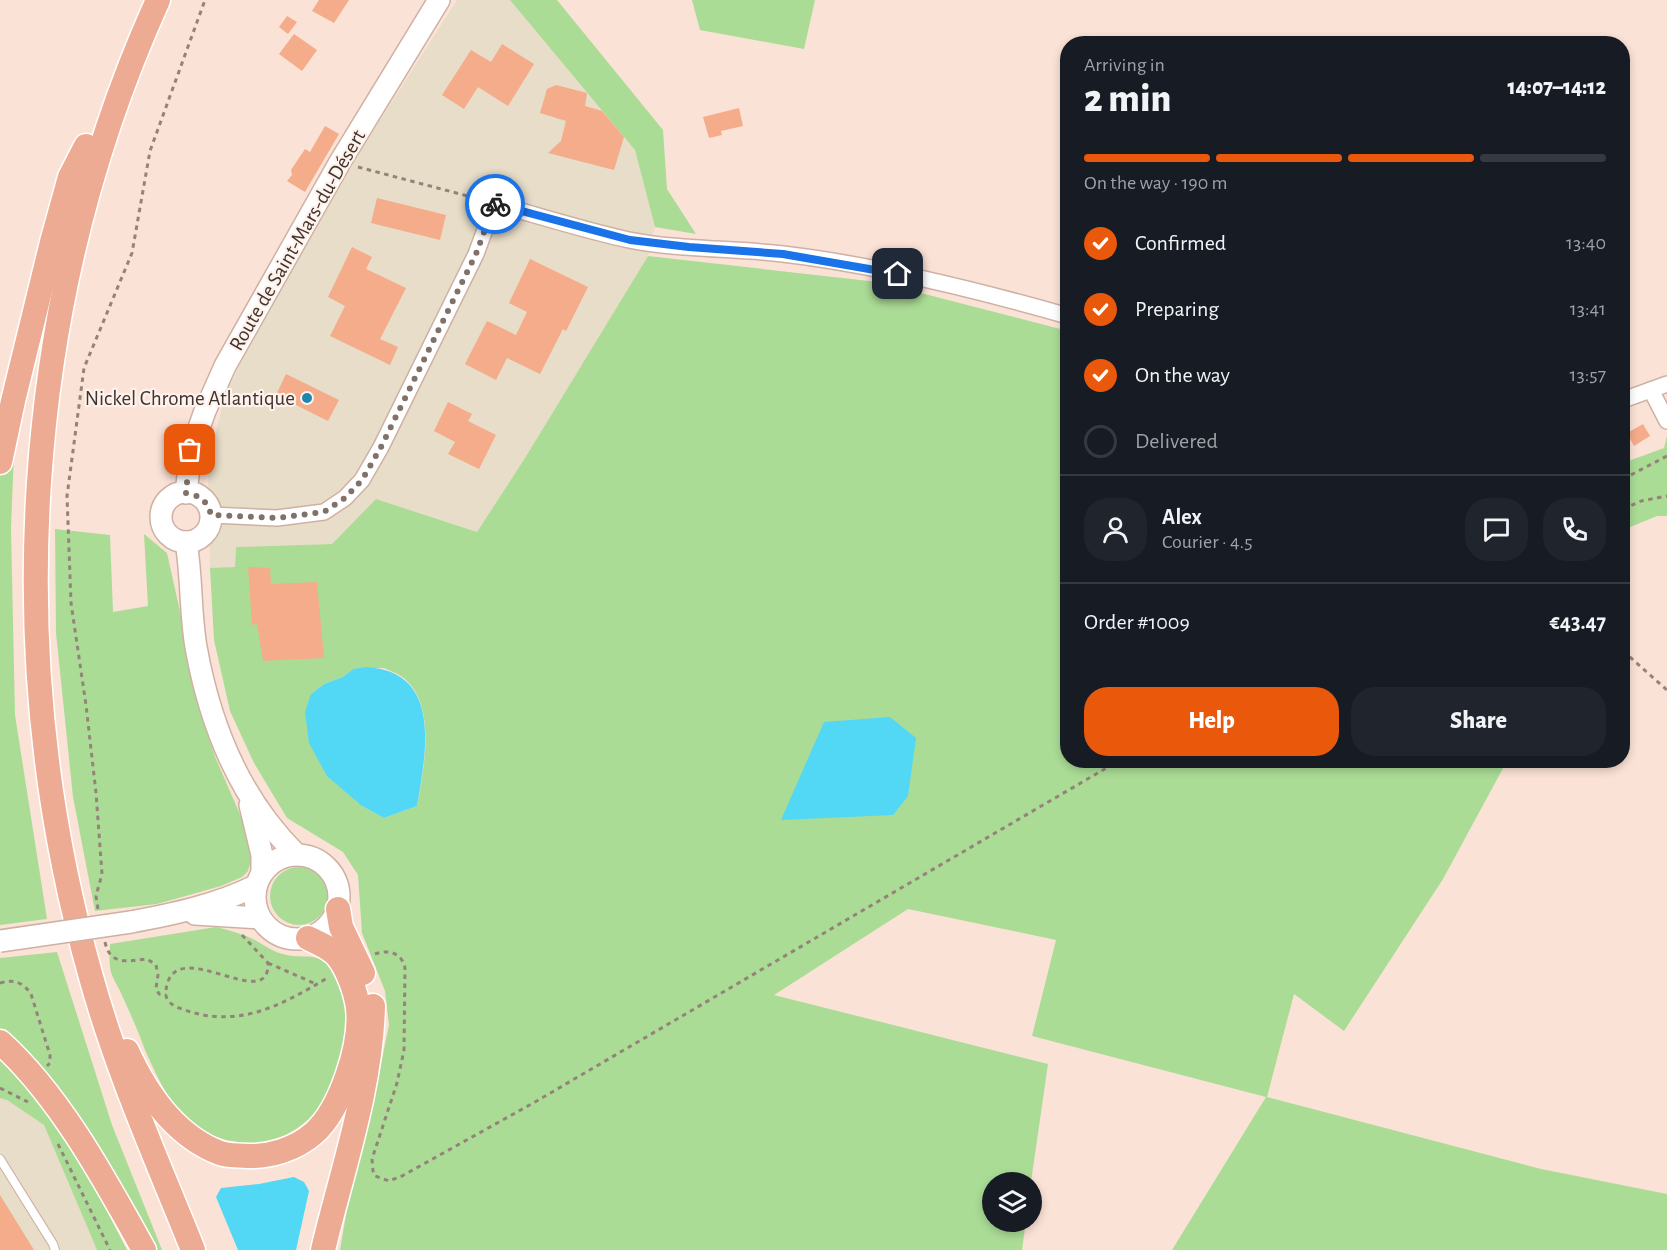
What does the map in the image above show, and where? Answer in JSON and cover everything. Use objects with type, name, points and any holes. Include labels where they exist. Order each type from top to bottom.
[{"type":"main road","points":[[143,0],[86,146],[48,299],[33,392],[25,465],[21,619],[28,725],[38,800],[57,899],[81,992],[111,1082],[178,1250]]},
{"type":"main road","points":[[158,0],[127,74],[100,152],[72,257],[57,332],[44,418],[38,495],[35,601],[39,683],[61,850],[89,921],[91,943],[134,1066],[161,1109],[189,1137],[222,1154],[262,1157],[294,1147],[314,1134],[333,1112],[344,1087],[352,1059],[358,1008],[351,981],[338,956],[308,938]]},
{"type":"main road","name":"Route de Saint-Mars-du-Désert","points":[[186,493],[190,450],[225,366],[340,162],[439,0]]},
{"type":"main road","points":[[0,462],[52,242],[70,177],[86,146]]},
{"type":"main road","points":[[186,493],[200,497],[209,508],[211,515],[207,531],[194,541],[186,542],[172,537],[162,525],[161,517],[166,503],[178,494],[186,493]]},
{"type":"main road","points":[[186,542],[196,647],[207,692],[227,754],[253,813],[262,855],[254,897],[259,918],[273,933],[296,940],[321,932],[331,922],[338,909]]},
{"type":"main road","points":[[243,788],[257,810],[296,854]]},
{"type":"main road","points":[[0,941],[131,922],[173,914],[234,897],[259,879],[271,863],[283,856],[296,854],[309,856],[321,862],[331,871],[340,896],[338,909],[341,927],[365,980],[373,1006],[372,1041],[357,1114],[323,1250]]},
{"type":"main road","points":[[173,914],[259,918]]},
{"type":"main road","points":[[89,921],[91,979],[111,1042],[194,1250]]},
{"type":"main road","points":[[0,1042],[63,1114],[144,1250]]},
{"type":"street","points":[[211,515],[277,518],[324,512],[345,498],[362,480],[381,447],[476,254],[492,203],[630,240],[783,254],[875,269],[1015,300],[1060,314]]},
{"type":"street","points":[[1630,398],[1667,384]]},
{"type":"street","points":[[1651,390],[1667,421]]},
{"type":"lane","points":[[0,1159],[55,1250]]},
{"type":"path","points":[[89,921],[102,874],[86,705],[71,603],[67,496],[84,368],[132,253],[150,151],[205,0]]},
{"type":"path","points":[[340,162],[492,203]]},
{"type":"path","points":[[1630,475],[1667,456]]},
{"type":"path","points":[[1630,506],[1641,501],[1667,496]]},
{"type":"path","points":[[1630,657],[1667,690]]},
{"type":"path","points":[[375,954],[388,951],[396,954],[402,959],[405,968],[406,1012],[401,1066],[372,1159],[373,1171],[379,1179],[388,1181],[410,1172],[535,1102],[1106,768]]},
{"type":"path","points":[[241,934],[268,963],[316,984]]},
{"type":"path","points":[[105,939],[107,950],[115,959],[129,961],[147,959],[156,965],[158,975],[156,988],[159,994],[166,995]]},
{"type":"path","points":[[268,963],[266,975],[252,982],[202,969],[188,967],[180,969],[169,979],[166,995],[174,1005],[186,1010],[220,1016],[242,1016],[273,1007],[329,977]]},
{"type":"path","points":[[0,983],[18,982],[31,994],[50,1057],[49,1065],[45,1067],[41,1065]]},
{"type":"path","points":[[0,1088],[28,1102]]},
{"type":"path","points":[[55,1138],[110,1250]]},
{"type":"shaded area","points":[[457,0],[510,0],[635,150],[655,227],[648,256],[525,458],[477,532],[376,499],[332,544],[236,547],[235,568],[210,568],[208,466],[225,394],[259,328],[363,147]]},
{"type":"shaded area","points":[[0,1098],[7,1100],[44,1125],[97,1250],[0,1250]]},
{"type":"green space","points":[[510,0],[557,0],[663,130],[667,189],[696,234],[655,227],[635,150]]},
{"type":"green space","points":[[692,0],[815,0],[804,49],[700,30]]},
{"type":"green space","points":[[648,256],[878,282],[1060,329],[1060,768],[1503,768],[1443,879],[1344,1031],[1294,994],[1267,1097],[1541,1169],[1667,1194],[1667,1250],[1172,1250],[1266,1097],[1032,1036],[1056,940],[908,909],[774,995],[1048,1064],[1032,1172],[982,1172],[982,1232],[1024,1232],[1022,1250],[340,1250],[350,1191],[389,1025],[385,991],[362,933],[358,875],[343,852],[287,818],[254,763],[230,711],[214,640],[210,568],[235,567],[236,547],[332,544],[376,499],[477,532],[525,458]],"holes":[[[384,668],[401,676],[413,687],[420,702],[425,737],[423,773],[417,806],[384,818],[362,806],[311,694],[324,684],[343,677],[353,669]]]},
{"type":"green space","points":[[1667,436],[1667,516],[1657,516],[1630,527],[1630,460],[1664,448]]},
{"type":"green space","points":[[14,454],[11,528],[15,715],[47,919],[0,925],[0,464]]},
{"type":"green space","points":[[55,529],[110,535],[113,612],[148,606],[144,534],[167,553],[200,713],[216,759],[245,826],[252,857],[248,871],[242,877],[221,886],[157,904],[95,911],[73,797],[56,633]]},
{"type":"green space","points":[[299,867],[310,869],[323,880],[328,896],[326,907],[315,920],[299,925],[288,923],[275,912],[270,896],[272,885],[283,872]]},
{"type":"green space","points":[[216,927],[246,936],[283,954],[311,957],[323,961],[336,974],[344,992],[348,1012],[347,1034],[336,1076],[327,1095],[317,1110],[301,1125],[284,1136],[265,1142],[245,1143],[226,1140],[207,1133],[175,1106],[151,1064],[110,969],[110,944]]},
{"type":"green space","points":[[57,952],[112,1125],[162,1250],[152,1250],[0,1034],[0,958]]},
{"type":"green space","points":[[0,1055],[35,1094],[74,1147],[127,1250],[97,1250],[44,1125],[7,1100],[0,1098]]},
{"type":"water","points":[[367,667],[391,672],[408,683],[419,699],[424,719],[424,763],[417,806],[384,818],[362,806],[327,776],[309,743],[305,712],[311,694],[324,684],[343,677],[353,669]]},
{"type":"water","points":[[890,717],[916,738],[908,796],[893,815],[781,820],[824,722]]},
{"type":"water","points":[[294,1177],[304,1182],[309,1191],[296,1250],[238,1250],[216,1197],[221,1188]]},
{"type":"building","points":[[319,0],[349,0],[334,23],[312,11]]},
{"type":"building","points":[[287,16],[297,22],[288,34],[279,27]]},
{"type":"building","points":[[294,34],[317,50],[302,71],[279,54]]},
{"type":"building","points":[[502,44],[534,64],[508,106],[478,87],[464,109],[442,95],[471,50],[491,62]]},
{"type":"building","points":[[556,85],[587,93],[585,106],[602,111],[624,137],[614,170],[548,153],[561,141],[566,121],[540,113],[547,89]]},
{"type":"building","points":[[739,108],[743,126],[721,131],[722,135],[709,138],[703,117]]},
{"type":"building","points":[[325,126],[339,134],[305,192],[287,181],[292,175],[291,170],[305,149],[310,152]]},
{"type":"building","points":[[377,198],[446,215],[440,240],[371,223]]},
{"type":"building","points":[[352,247],[372,257],[366,269],[406,288],[380,339],[398,347],[390,365],[330,336],[345,306],[328,297]]},
{"type":"building","points":[[530,259],[588,287],[566,331],[563,329],[540,374],[507,358],[496,380],[465,364],[487,321],[516,335],[527,312],[509,303]]},
{"type":"building","name":"Nickel Chrome Atlantique","points":[[286,374],[339,400],[328,421],[276,395]]},
{"type":"building","points":[[448,402],[472,414],[468,421],[496,435],[479,469],[448,454],[455,442],[434,431]]},
{"type":"building","points":[[1643,424],[1650,436],[1634,446],[1630,439],[1630,431]]},
{"type":"building","points":[[248,567],[270,568],[271,584],[317,582],[324,658],[263,661],[257,624],[252,625]]},
{"type":"building","points":[[0,1195],[34,1250],[0,1250]]},
{"type":"way so far","points":[[190,450],[186,493],[194,494],[206,502],[211,515],[277,518],[324,512],[345,498],[362,480],[381,447],[446,310],[476,254],[492,203],[495,204]]},
{"type":"place","name":"Nickel Chrome Atlantique","points":[[307,398]]},
{"type":"route","points":[[495,204],[630,240],[783,254],[898,274]]}]
